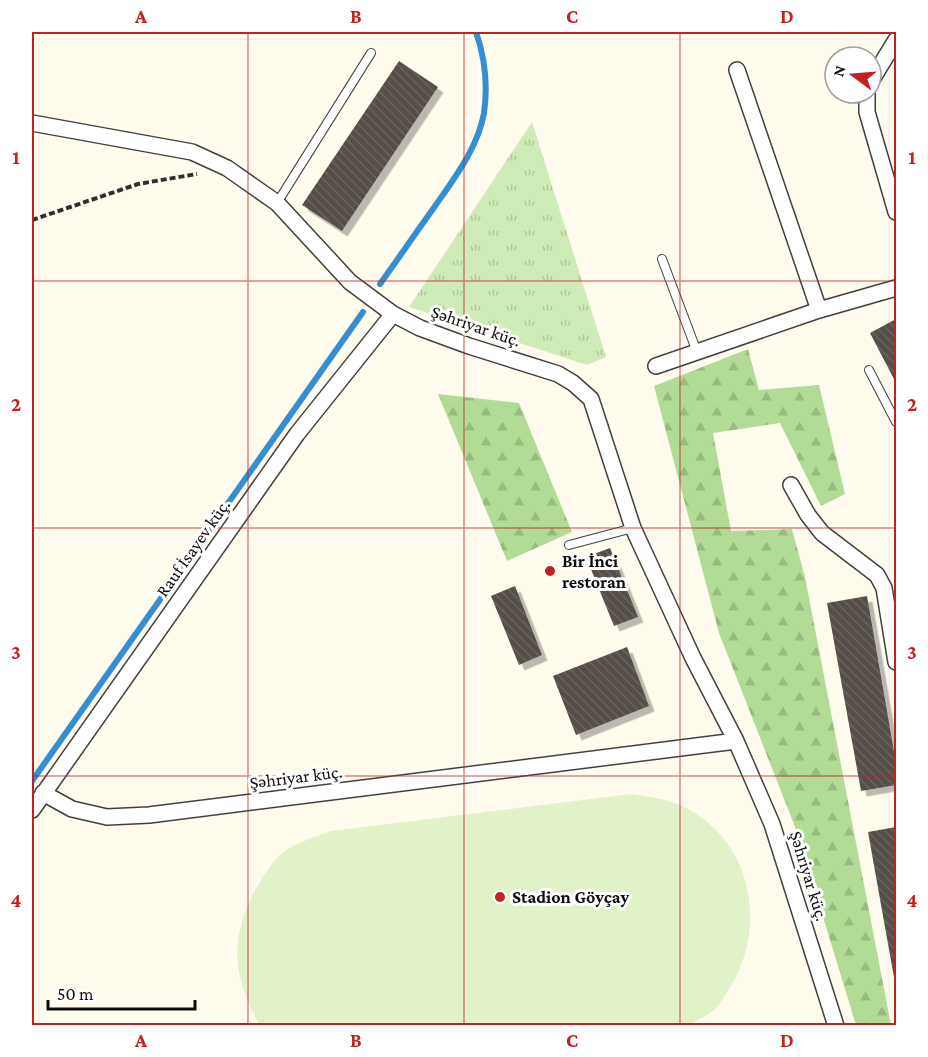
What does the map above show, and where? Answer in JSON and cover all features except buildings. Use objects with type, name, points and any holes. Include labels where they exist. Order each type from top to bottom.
[{"type":"street","points":[[883,62],[897,40]]},
{"type":"street","points":[[737,70],[819,310]]},
{"type":"street","points":[[867,105],[867,112],[897,212]]},
{"type":"street","name":"Şəhriyar küç.","points":[[32,123],[192,152],[227,168],[277,203],[350,282],[393,314],[420,328],[469,346],[558,374],[573,383],[591,399],[633,528],[693,658],[736,741],[772,824],[836,1026]]},
{"type":"street","points":[[656,366],[819,310],[897,288]]},
{"type":"street","name":"Rauf İsayev küç.","points":[[32,810],[297,434],[393,314]]},
{"type":"street","points":[[791,485],[808,515],[822,533],[878,575],[892,607],[897,662]]},
{"type":"street","name":"Şəhriyar küç.","points":[[43,793],[72,809],[107,817],[148,815],[736,741]]},
{"type":"lane","points":[[277,203],[371,53]]},
{"type":"lane","points":[[662,259],[697,352]]},
{"type":"lane","points":[[869,370],[897,422]]},
{"type":"lane","points":[[569,545],[633,528]]},
{"type":"path","points":[[32,220],[138,184],[227,168]]},
{"type":"green space","points":[[532,122],[606,357],[587,365],[409,307]]},
{"type":"green space","points":[[748,349],[759,390],[819,385],[845,494],[821,506],[780,423],[713,433],[731,531],[792,529],[805,577],[891,1025],[856,1025],[797,832],[719,633],[654,386]]},
{"type":"green space","points":[[438,394],[519,403],[572,532],[507,561]]},
{"type":"green space","name":"Stadion Göyçay","points":[[631,794],[653,797],[688,809],[710,824],[727,843],[740,866],[748,890],[750,915],[748,940],[741,965],[729,989],[718,1006],[707,1015],[689,1025],[261,1026],[259,1024],[239,974],[238,943],[246,910],[254,892],[273,862],[286,850],[331,831]]},
{"type":"waterway","points":[[380,284],[456,175],[481,126],[486,82],[484,62],[476,32]]},
{"type":"waterway","points":[[32,781],[363,312]]},
{"type":"place","name":"Bir İnci restoran","points":[[550,571]]},
{"type":"place","name":"Stadion Göyçay","points":[[500,897]]}]
